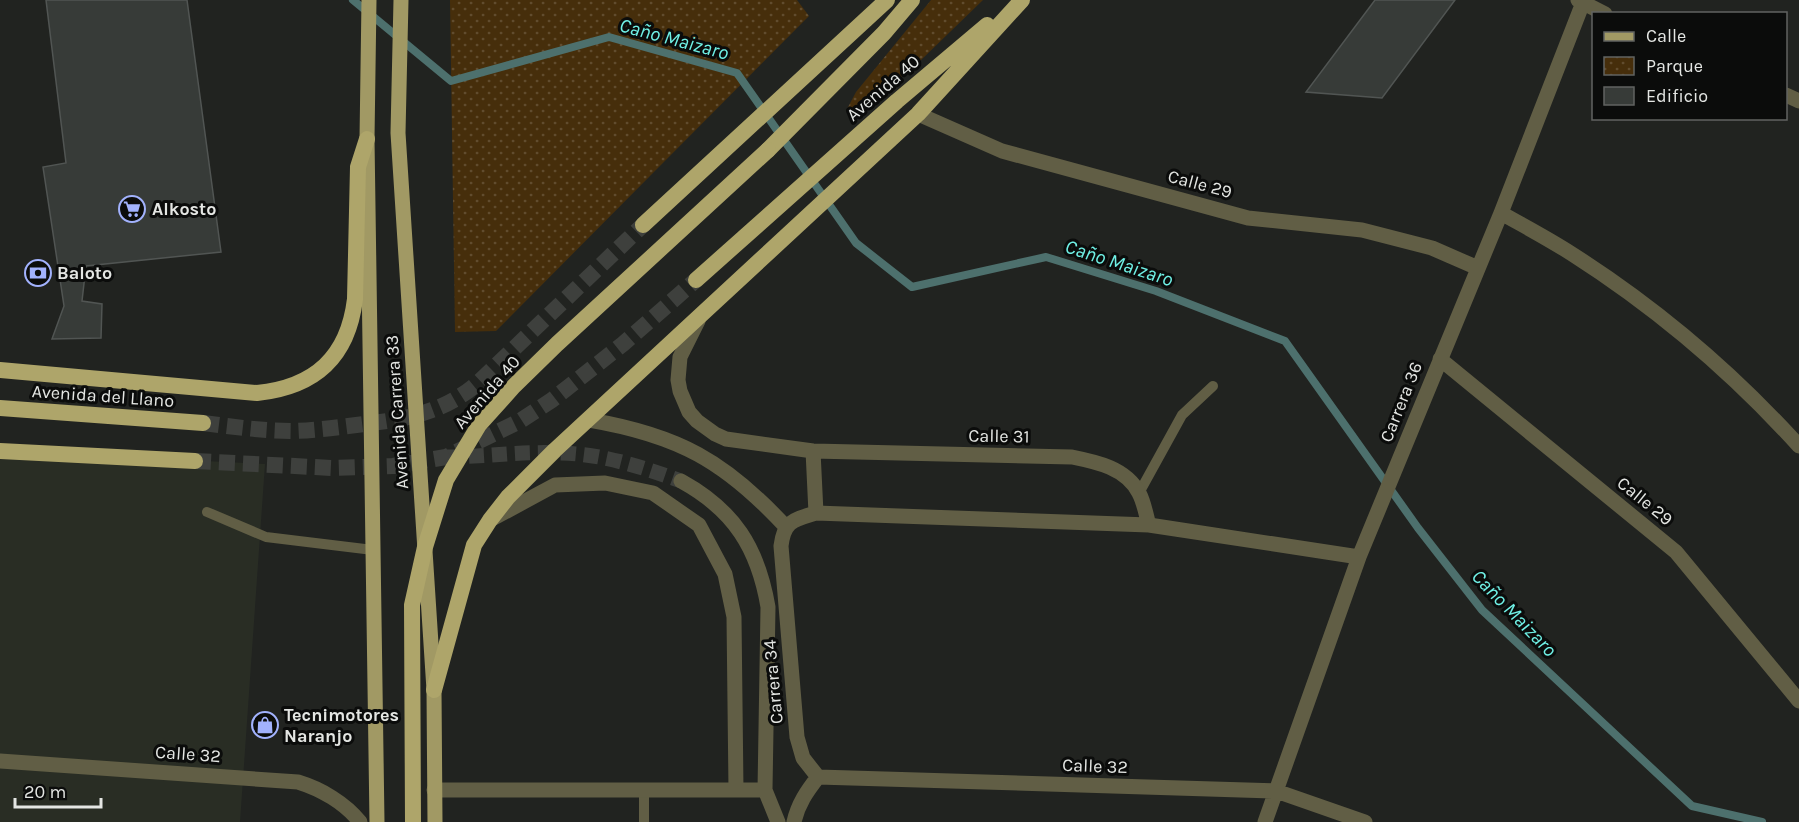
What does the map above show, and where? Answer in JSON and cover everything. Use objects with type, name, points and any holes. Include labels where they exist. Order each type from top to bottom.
[{"type":"highway","points":[[643,225],[887,0]]},
{"type":"highway","name":"Avenida 40","points":[[413,822],[412,605],[425,547],[446,480],[479,425],[514,386],[557,344],[744,174],[796,123],[884,33],[912,0]]},
{"type":"highway","name":"Avenida 40","points":[[696,280],[897,100],[1018,0]]},
{"type":"highway","points":[[434,690],[474,545],[508,497],[918,114],[1022,0]]},
{"type":"highway","points":[[0,370],[257,393],[290,388],[305,381],[319,371],[336,353],[349,331],[355,298],[358,167],[367,139]]},
{"type":"highway","name":"Avenida del Llano","points":[[0,408],[203,423]]},
{"type":"highway","points":[[0,451],[195,461]]},
{"type":"main road","name":"Avenida Carrera 33","points":[[369,0],[367,139],[377,822]]},
{"type":"main road","name":"Avenida Carrera 33","points":[[401,0],[398,133],[434,690],[435,822]]},
{"type":"street","points":[[1582,1],[1601,12]]},
{"type":"street","name":"Carrera 36","points":[[1265,822],[1359,557],[1501,213],[1582,1]]},
{"type":"street","name":"Calle 29","points":[[918,114],[1002,151],[1248,218],[1362,230],[1432,248],[1478,268]]},
{"type":"street","points":[[1501,213],[1571,253],[1659,316],[1744,390],[1799,446]]},
{"type":"street","name":"Calle 31","points":[[702,314],[680,357],[678,368],[680,391],[689,412],[705,428],[726,439],[813,451],[1072,457],[1104,465],[1127,478],[1139,493],[1149,525]]},
{"type":"street","name":"Calle 29","points":[[1440,359],[1676,552],[1799,701]]},
{"type":"street","points":[[589,420],[636,429],[698,453],[731,474],[760,499],[786,527],[792,521],[816,513],[1149,525],[1359,557]]},
{"type":"street","points":[[813,451],[816,513]]},
{"type":"street","points":[[681,481],[701,492],[734,523],[747,542],[764,584],[768,607],[765,790],[778,822]]},
{"type":"street","points":[[490,520],[555,485],[605,483],[653,493],[699,525],[725,574],[734,617],[736,790]]},
{"type":"street","name":"Carrera 34","points":[[786,527],[781,546],[797,737],[803,758],[818,777]]},
{"type":"street","name":"Calle 32","points":[[0,761],[298,782],[323,792],[353,813],[360,822]]},
{"type":"street","points":[[794,822],[806,792],[818,777]]},
{"type":"street","name":"Calle 32","points":[[818,777],[1276,791],[1365,822]]},
{"type":"street","points":[[434,790],[765,790]]},
{"type":"lane","points":[[1139,493],[1182,415],[1213,386]]},
{"type":"lane","points":[[207,512],[266,537],[373,550]]},
{"type":"lane","points":[[644,790],[644,822]]},
{"type":"shaded area","points":[[0,451],[265,464],[240,822],[0,822]]},
{"type":"green space","points":[[450,0],[797,0],[809,16],[496,331],[455,332]]},
{"type":"green space","points":[[931,0],[983,0],[919,62],[853,118],[846,111],[856,92]]},
{"type":"building","name":"Alkosto","points":[[46,0],[187,0],[221,252],[86,266],[82,301],[102,304],[101,338],[52,339],[64,306],[43,167],[66,163]]},
{"type":"building","points":[[1375,0],[1455,0],[1382,98],[1306,92]]},
{"type":"waterway","name":"Caño Maizaro","points":[[353,0],[451,81],[609,37],[737,73],[856,243],[912,287],[1046,257],[1156,291],[1285,341],[1418,528],[1482,610],[1692,806],[1762,822]]},
{"type":"tunnel","points":[[203,423],[261,430],[304,431],[396,420],[453,401],[479,382],[643,225]]},
{"type":"tunnel","points":[[195,461],[333,468],[393,466],[446,457],[520,421],[552,400],[623,344],[696,280]]},
{"type":"tunnel","points":[[446,457],[532,453],[577,454],[622,462],[681,481]]},
{"type":"place","name":"Alkosto","points":[[132,209]]},
{"type":"place","name":"Baloto","points":[[38,273]]},
{"type":"place","name":"Tecnimotores Naranjo","points":[[265,725]]}]
